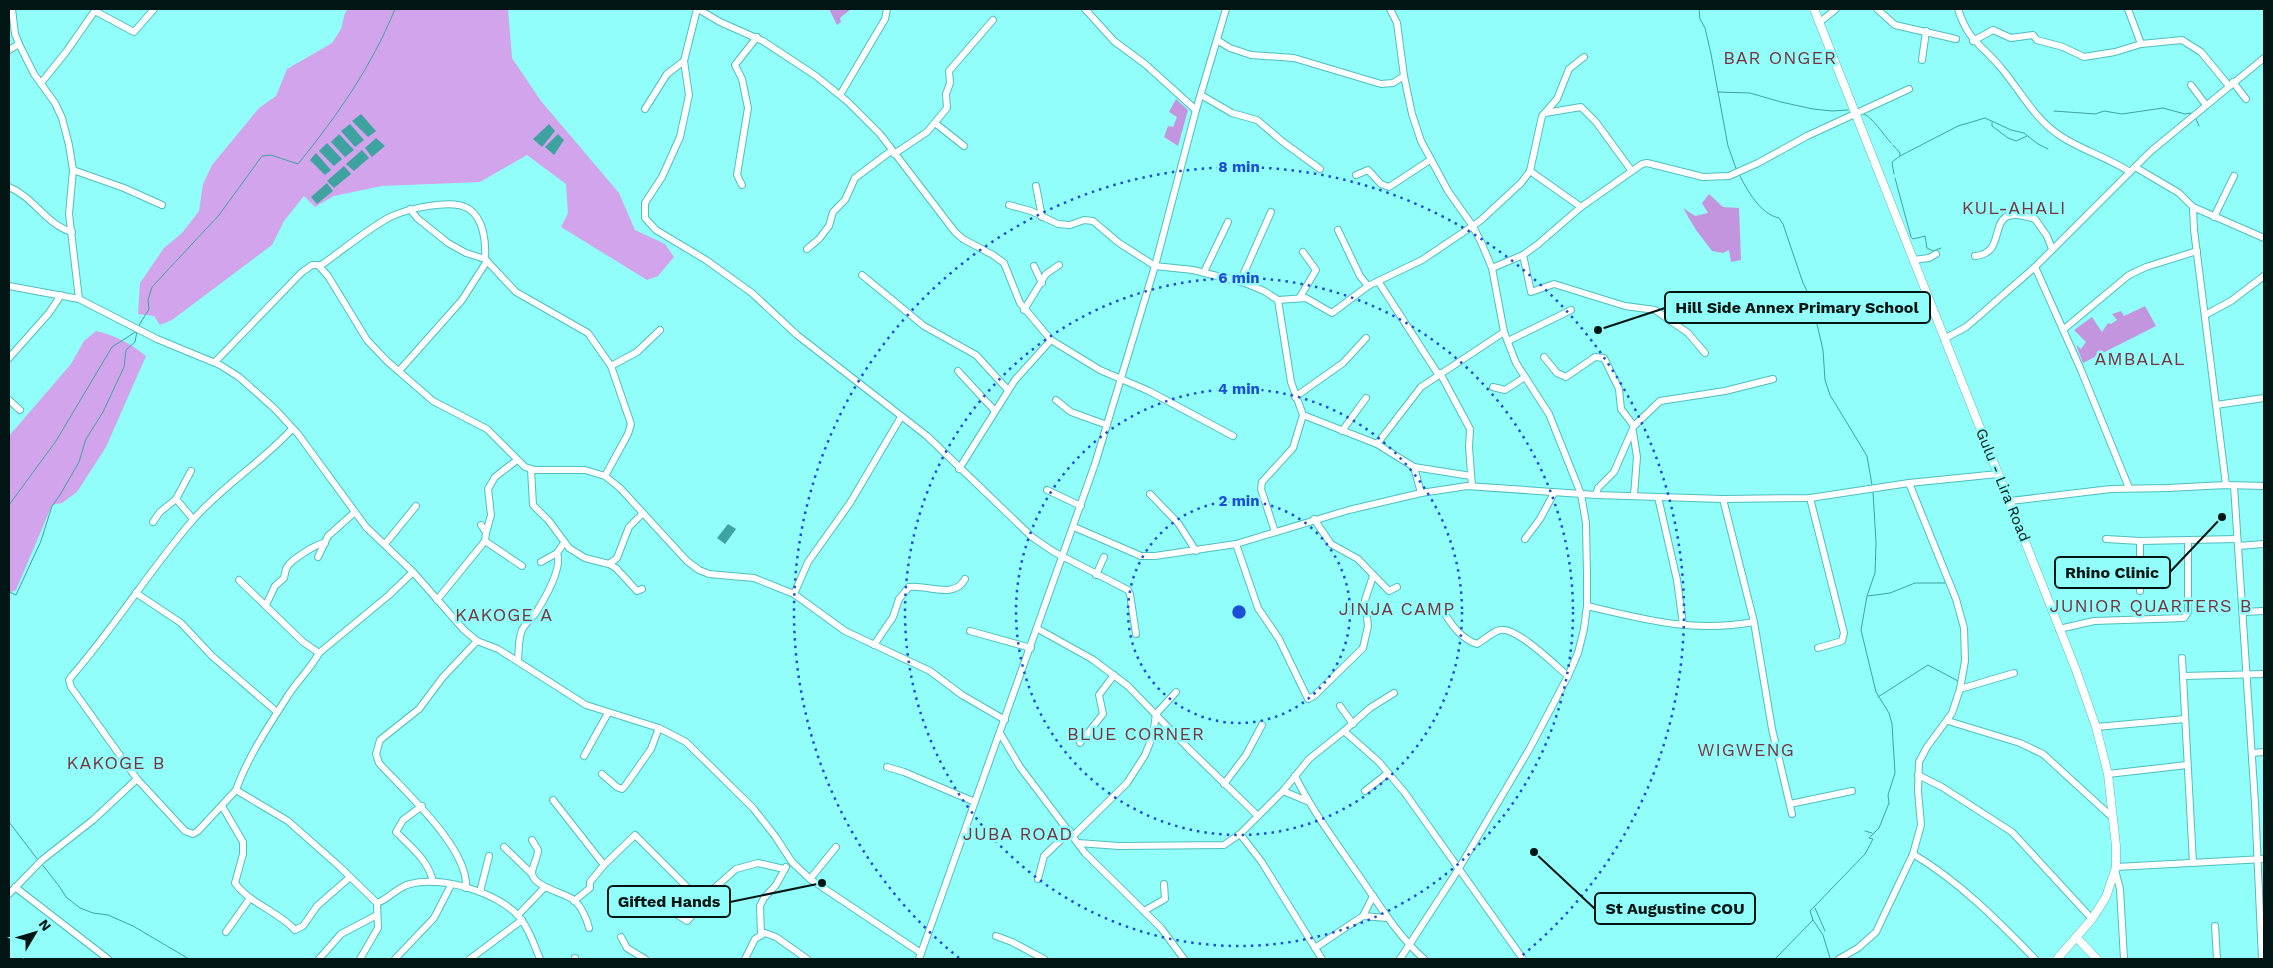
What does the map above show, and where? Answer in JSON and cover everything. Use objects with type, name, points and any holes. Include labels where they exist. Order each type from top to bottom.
[{"type":"main road","name":"Gulu - Lira Road","points":[[1814,9],[2010,502],[2096,727],[2108,774],[2116,869],[2106,896],[2092,919],[2057,959]]},
{"type":"main road","points":[[2077,938],[2097,959]]},
{"type":"street","points":[[12,9],[15,34],[19,44],[62,118],[73,170],[69,214],[80,299]]},
{"type":"street","points":[[40,83],[66,52],[96,10],[134,32],[154,9]]},
{"type":"street","points":[[1136,634],[1130,594],[1123,588],[1063,557],[1032,538],[927,436],[786,326],[740,283],[656,230],[646,220],[644,215],[645,203],[673,155],[683,125],[689,94],[684,61],[697,9],[720,22],[756,37],[816,76],[840,95],[872,125],[955,232],[971,244],[1004,263],[1024,310],[1052,340],[1100,370],[1149,391],[1233,436]]},
{"type":"street","points":[[840,95],[885,19],[887,9]]},
{"type":"street","points":[[1085,9],[1114,41],[1145,64],[1196,110]]},
{"type":"street","points":[[9,286],[80,299],[157,339],[215,362],[239,377],[275,410],[316,456],[366,527],[413,572],[458,624],[477,641],[498,649],[573,698],[608,713],[659,728],[677,736],[695,749],[737,790],[768,826],[792,862],[810,879],[920,956],[1081,506],[1121,380],[1226,9]]},
{"type":"street","points":[[1390,9],[1397,23],[1404,76],[1412,114],[1430,160],[1448,191],[1472,225],[1492,268],[1504,332],[1516,363],[1549,414],[1581,494],[1586,523],[1587,606],[1581,642],[1568,676],[1530,748],[1458,870],[1400,959]]},
{"type":"street","points":[[1820,22],[1836,9]]},
{"type":"street","points":[[1877,9],[1895,25],[1956,39]]},
{"type":"street","points":[[1958,9],[1964,26],[1973,41],[2002,68],[2032,109],[2055,132],[2180,193],[2193,207],[2264,238]]},
{"type":"street","points":[[2128,9],[2141,44]]},
{"type":"street","points":[[807,249],[819,239],[829,226],[833,212],[845,200],[855,178],[923,136],[948,107],[946,94],[950,84],[949,70],[993,20]]},
{"type":"street","points":[[1973,41],[1993,30],[2011,38],[2033,35],[2037,40],[2063,47],[2084,57],[2115,52],[2141,44],[2182,40],[2187,42],[2216,68],[2246,99]]},
{"type":"street","points":[[1922,60],[1926,31]]},
{"type":"street","points":[[742,185],[737,175],[748,108],[742,79],[736,65],[756,37]]},
{"type":"street","points":[[1217,40],[1230,48],[1251,55],[1294,58],[1381,84],[1393,83],[1404,76]]},
{"type":"street","points":[[9,50],[19,44]]},
{"type":"street","points":[[1009,205],[1031,211],[1065,226],[1084,220],[1093,221],[1119,243],[1154,266],[1204,272],[1254,286],[1278,300],[1300,297],[1310,299],[1332,313],[1368,286],[1422,260],[1493,210],[1521,183],[1530,171],[1540,121],[1557,99],[1569,69],[1584,58]]},
{"type":"street","points":[[1944,339],[1966,327],[2035,267],[2133,169],[2206,104],[2264,58]]},
{"type":"street","points":[[645,109],[667,74],[684,61]]},
{"type":"street","points":[[2191,85],[2206,104]]},
{"type":"street","points":[[1492,268],[1524,255],[1581,207],[1631,170],[1647,163],[1703,177],[1729,176],[1746,169],[1807,136],[1909,89]]},
{"type":"street","points":[[1201,96],[1232,113],[1257,120],[1320,169]]},
{"type":"street","points":[[1545,113],[1581,107],[1596,122],[1631,170]]},
{"type":"street","points":[[935,123],[964,146]]},
{"type":"street","points":[[1356,175],[1368,170],[1381,184],[1389,187],[1430,160]]},
{"type":"street","points":[[73,170],[124,188],[162,205]]},
{"type":"street","points":[[1530,171],[1581,207]]},
{"type":"street","points":[[2214,217],[2234,176]]},
{"type":"street","points":[[1036,186],[1042,217]]},
{"type":"street","points":[[9,187],[22,193],[59,228],[72,232]]},
{"type":"street","points":[[215,362],[301,273],[312,265],[320,266],[389,218],[410,209],[446,206],[469,209],[480,223],[485,243],[486,260],[462,300],[399,371]]},
{"type":"street","points":[[2193,207],[2226,485]]},
{"type":"street","points":[[410,209],[417,218],[448,243],[466,253],[486,260],[516,292],[588,334],[611,366],[631,424],[628,434],[606,476]]},
{"type":"street","points":[[1240,282],[1271,212]]},
{"type":"street","points":[[1974,256],[1985,253],[1992,246],[2004,217],[2014,214],[2035,219],[2047,236],[2052,249]]},
{"type":"street","points":[[1204,272],[1228,222]]},
{"type":"street","points":[[1338,230],[1360,276],[1368,286]]},
{"type":"street","points":[[2064,329],[2129,275],[2146,267],[2197,251]]},
{"type":"street","points":[[1300,297],[1316,270],[1303,252]]},
{"type":"street","points":[[1524,255],[1531,292],[1554,284],[1625,306],[1655,310],[1688,332],[1705,354]]},
{"type":"street","points":[[1913,260],[1934,255]]},
{"type":"street","points":[[1024,310],[1046,274],[1059,264]]},
{"type":"street","points":[[320,266],[364,336],[399,371],[439,405],[492,433],[517,460],[530,469],[585,470],[606,476],[620,488],[688,561],[699,570],[714,575],[754,578],[794,594],[846,631],[930,671],[962,695],[1005,720]]},
{"type":"street","points":[[1034,266],[1042,283]]},
{"type":"street","points":[[2035,267],[2064,329],[2129,488]]},
{"type":"street","points":[[862,276],[924,326],[976,355],[1008,390]]},
{"type":"street","points":[[2205,315],[2231,301],[2264,276]]},
{"type":"street","points":[[1378,281],[1439,374],[1470,429],[1472,486]]},
{"type":"street","points":[[9,358],[49,313],[62,295]]},
{"type":"street","points":[[1847,304],[1867,299],[1918,303],[1929,302]]},
{"type":"street","points":[[1275,532],[1261,489],[1262,482],[1287,458],[1293,448],[1303,415],[1295,397],[1289,374],[1278,300]]},
{"type":"street","points":[[1508,341],[1572,310]]},
{"type":"street","points":[[611,366],[637,352],[660,330]]},
{"type":"street","points":[[1376,444],[1417,392],[1439,374],[1504,332]]},
{"type":"street","points":[[1295,397],[1343,363],[1366,338]]},
{"type":"street","points":[[959,469],[1016,378],[1052,340]]},
{"type":"street","points":[[1544,357],[1556,373],[1566,377],[1595,357],[1604,358],[1619,389],[1621,409],[1633,429],[1637,457],[1634,495]]},
{"type":"street","points":[[958,372],[995,411]]},
{"type":"street","points":[[1493,387],[1505,390],[1525,376]]},
{"type":"street","points":[[1596,495],[1598,488],[1614,472],[1633,429],[1660,401],[1725,391],[1773,379]]},
{"type":"street","points":[[1342,431],[1366,398]]},
{"type":"street","points":[[2216,406],[2264,398]]},
{"type":"street","points":[[9,400],[20,410]]},
{"type":"street","points":[[1056,400],[1071,412],[1107,425]]},
{"type":"street","points":[[1303,415],[1376,444],[1414,467],[1471,476]]},
{"type":"street","points":[[794,594],[808,562],[850,503],[901,417]]},
{"type":"street","points":[[292,429],[194,519],[161,557],[98,646],[69,680],[71,687],[137,779],[180,828],[193,834],[222,806],[236,790],[246,767],[277,712],[300,679],[312,666],[319,653],[388,596],[413,572]]},
{"type":"street","points":[[437,600],[485,541],[491,514],[488,489],[495,477],[517,460]]},
{"type":"street","points":[[1414,467],[1421,493]]},
{"type":"street","points":[[530,469],[532,503],[536,510],[550,521],[564,543],[585,558],[609,564],[616,568],[637,591],[642,589]]},
{"type":"street","points":[[153,522],[160,512],[176,499],[191,471]]},
{"type":"street","points":[[1074,527],[1141,556],[1155,556],[1236,544],[1314,519],[1421,493],[1472,486],[1554,493],[1723,500],[1810,498],[1909,483],[1998,474]]},
{"type":"street","points":[[1838,959],[1858,948],[1876,932],[1913,854],[1920,836],[1921,825],[1918,775],[1922,755],[1948,721],[1960,689],[1966,649],[1964,628],[1948,578],[1909,483]]},
{"type":"street","points":[[2010,502],[2090,491],[2129,488],[2226,485],[2264,486]]},
{"type":"street","points":[[2234,486],[2246,675],[2261,859],[2262,959]]},
{"type":"street","points":[[1047,490],[1081,506]]},
{"type":"street","points":[[1525,539],[1540,519],[1554,493]]},
{"type":"street","points":[[1150,494],[1178,523],[1196,551]]},
{"type":"street","points":[[1658,497],[1677,580],[1683,625]]},
{"type":"street","points":[[1810,498],[1844,633],[1842,641],[1818,648]]},
{"type":"street","points":[[176,499],[194,519]]},
{"type":"street","points":[[1723,500],[1754,622],[1772,729],[1792,814]]},
{"type":"street","points":[[385,544],[416,506]]},
{"type":"street","points":[[318,557],[324,543],[332,532],[356,512]]},
{"type":"street","points":[[616,568],[616,558],[621,541],[629,527],[643,513]]},
{"type":"street","points":[[1314,519],[1331,544],[1358,559],[1389,591],[1397,587]]},
{"type":"street","points":[[481,525],[486,533]]},
{"type":"street","points":[[2106,539],[2140,541],[2188,540],[2264,544]]},
{"type":"street","points":[[2059,629],[2094,621],[2184,618],[2188,612],[2188,540]]},
{"type":"street","points":[[485,541],[522,566]]},
{"type":"street","points":[[2140,541],[2140,590]]},
{"type":"street","points":[[266,605],[275,586],[284,578],[289,564],[316,545],[324,543]]},
{"type":"street","points":[[541,562],[557,553],[564,543]]},
{"type":"street","points":[[1236,544],[1258,608],[1283,646],[1308,699],[1314,696],[1363,648],[1368,626],[1364,600],[1373,576]]},
{"type":"street","points":[[518,661],[520,638],[523,630],[538,611],[559,567],[557,553]]},
{"type":"street","points":[[1096,575],[1104,557]]},
{"type":"street","points":[[609,564],[616,558]]},
{"type":"street","points":[[874,645],[893,617],[899,599],[909,587],[929,590],[952,589],[960,586],[965,579]]},
{"type":"street","points":[[239,580],[303,642],[319,653]]},
{"type":"street","points":[[136,593],[181,623],[212,656],[277,712]]},
{"type":"street","points":[[1587,606],[1656,622],[1683,625],[1714,627],[1754,622]]},
{"type":"street","points":[[1443,611],[1467,640],[1477,644],[1500,630],[1506,629],[1524,639],[1568,676]]},
{"type":"street","points":[[2243,612],[2264,611]]},
{"type":"street","points":[[1038,629],[1084,655],[1128,686],[1258,816]]},
{"type":"street","points":[[970,631],[1031,648]]},
{"type":"street","points":[[466,888],[466,875],[459,859],[422,806],[380,763],[376,754],[376,748],[386,734],[419,709],[443,677],[477,641]]},
{"type":"street","points":[[2182,658],[2193,863]]},
{"type":"street","points":[[1960,689],[2014,673]]},
{"type":"street","points":[[2183,676],[2264,674]]},
{"type":"street","points":[[1080,743],[1103,714],[1099,695],[1114,675]]},
{"type":"street","points":[[1038,879],[1044,856],[1072,834],[1127,784],[1154,735],[1156,714],[1176,692]]},
{"type":"street","points":[[1078,843],[1119,846],[1220,846],[1240,834],[1283,791],[1309,758],[1373,706],[1394,693]]},
{"type":"street","points":[[1340,706],[1353,724]]},
{"type":"street","points":[[584,756],[608,713]]},
{"type":"street","points":[[2096,727],[2185,719]]},
{"type":"street","points":[[1948,721],[2020,743],[2043,754],[2113,818]]},
{"type":"street","points":[[1224,784],[1246,756],[1262,725]]},
{"type":"street","points":[[602,774],[622,789],[652,750],[659,728]]},
{"type":"street","points":[[1344,731],[1379,762],[1404,793],[1523,959]]},
{"type":"street","points":[[1000,733],[1020,767],[1078,843],[1107,877],[1161,928],[1184,959]]},
{"type":"street","points":[[2252,753],[2264,752]]},
{"type":"street","points":[[2108,774],[2187,765]]},
{"type":"street","points":[[887,767],[904,772],[976,802]]},
{"type":"street","points":[[1365,791],[1388,773]]},
{"type":"street","points":[[1918,775],[1942,787],[2012,832],[2092,919]]},
{"type":"street","points":[[1295,776],[1307,801],[1387,918],[1408,945],[1424,959]]},
{"type":"street","points":[[9,894],[37,864],[93,820],[137,779]]},
{"type":"street","points":[[236,790],[288,821],[377,903],[378,928],[360,959]]},
{"type":"street","points":[[1283,791],[1307,801]]},
{"type":"street","points":[[1790,804],[1852,791]]},
{"type":"street","points":[[553,800],[604,864]]},
{"type":"street","points":[[222,806],[243,842],[243,854],[234,880],[237,887],[250,898],[286,920],[293,928],[298,930],[308,922],[317,906],[349,878]]},
{"type":"street","points":[[422,806],[403,820],[396,832],[420,854],[431,873],[433,881]]},
{"type":"street","points":[[1240,834],[1261,862],[1322,959]]},
{"type":"street","points":[[574,900],[590,888],[590,882],[604,864],[635,835],[692,892],[702,899]]},
{"type":"street","points":[[532,840],[538,850],[532,874]]},
{"type":"street","points":[[504,847],[545,887],[574,900],[587,920],[589,928]]},
{"type":"street","points":[[810,879],[836,847]]},
{"type":"street","points":[[1913,854],[1952,879],[1994,917],[2035,959]]},
{"type":"street","points":[[480,892],[489,856]]},
{"type":"street","points":[[2124,959],[2120,889],[2116,869],[2261,859]]},
{"type":"street","points":[[744,959],[760,934],[760,906],[764,898],[776,885],[784,869],[792,862]]},
{"type":"street","points":[[644,909],[662,915],[670,912],[687,921],[700,907],[702,899],[736,869],[758,863],[784,869]]},
{"type":"street","points":[[377,903],[408,884],[433,881],[480,892],[502,902],[520,917],[528,930],[540,959]]},
{"type":"street","points":[[1144,911],[1165,899],[1164,884]]},
{"type":"street","points":[[395,959],[434,918],[451,885]]},
{"type":"street","points":[[15,887],[108,959]]},
{"type":"street","points":[[470,959],[520,917],[545,887]]},
{"type":"street","points":[[1315,948],[1363,916],[1373,896]]},
{"type":"street","points":[[226,932],[250,898]]},
{"type":"street","points":[[319,959],[341,934],[377,915]]},
{"type":"street","points":[[1363,916],[1387,918]]},
{"type":"street","points":[[2215,926],[2217,959]]},
{"type":"street","points":[[760,934],[776,937],[806,959]]},
{"type":"street","points":[[996,936],[1012,942],[1044,959]]},
{"type":"street","points":[[621,938],[627,948],[645,959]]},
{"type":"shaded area","points":[[348,9],[508,9],[512,58],[541,101],[619,193],[635,230],[665,244],[674,257],[658,276],[647,280],[561,227],[568,213],[566,184],[527,155],[480,182],[382,186],[334,196],[315,207],[304,196],[284,221],[272,245],[172,320],[160,325],[154,316],[138,314],[140,283],[164,248],[182,233],[199,211],[203,184],[212,165],[259,108],[276,96],[287,69],[332,43],[341,29],[345,13]]},
{"type":"shaded area","points":[[829,9],[851,9],[840,18],[841,22],[837,25]]},
{"type":"shaded area","points":[[1176,99],[1188,110],[1178,146],[1164,137],[1168,126],[1173,127],[1177,117],[1169,112]]},
{"type":"shaded area","points":[[1709,194],[1723,207],[1739,208],[1741,260],[1731,262],[1729,250],[1723,253],[1712,251],[1696,230],[1683,208],[1695,216],[1708,213],[1702,203]]},
{"type":"shaded area","points":[[2145,306],[2156,326],[2083,363],[2076,345],[2081,349],[2086,342],[2074,330],[2092,317],[2102,332],[2108,323],[2111,324],[2117,320],[2112,314],[2121,311],[2124,316]]},
{"type":"shaded area","points":[[96,331],[122,340],[146,356],[106,447],[77,492],[62,503],[52,505],[16,590],[9,593],[9,436],[71,364],[84,341]]},
{"type":"water","points":[[361,114],[376,131],[368,137],[352,121]]},
{"type":"water","points":[[350,124],[364,140],[355,147],[341,131]]},
{"type":"water","points":[[549,124],[555,131],[542,147],[533,139]]},
{"type":"water","points":[[339,134],[354,150],[345,157],[331,142]]},
{"type":"water","points":[[558,134],[564,140],[554,155],[545,147]]},
{"type":"water","points":[[376,138],[385,146],[372,157],[365,148]]},
{"type":"water","points":[[327,143],[342,159],[334,166],[319,151]]},
{"type":"water","points":[[362,150],[369,158],[354,171],[346,164]]},
{"type":"water","points":[[316,153],[331,170],[325,175],[310,160]]},
{"type":"water","points":[[344,166],[351,174],[334,188],[327,181]]},
{"type":"water","points":[[327,183],[333,191],[317,204],[311,197]]},
{"type":"water","points":[[728,524],[736,529],[725,544],[717,538]]},
{"type":"waterway","points":[[138,327],[149,309],[148,300],[152,287],[219,215],[262,156],[271,155],[298,164],[352,90],[376,51],[395,9]]},
{"type":"waterway","points":[[1699,9],[1700,19],[1705,28],[1711,54],[1728,146],[1737,171]]},
{"type":"waterway","points":[[1718,92],[1750,93],[1813,109],[1848,110]]},
{"type":"waterway","points":[[2054,111],[2095,114],[2104,111],[2122,114],[2163,108],[2185,114],[2191,113]]},
{"type":"waterway","points":[[1864,114],[1891,143]]},
{"type":"waterway","points":[[1900,156],[1958,126],[1985,118],[2011,130],[2024,133],[2048,149]]},
{"type":"waterway","points":[[2196,119],[2199,126]]},
{"type":"waterway","points":[[1992,122],[1992,126],[2008,138],[2016,141],[2027,136]]},
{"type":"waterway","points":[[1893,145],[1900,153],[1900,156],[1892,162],[1894,174]]},
{"type":"waterway","points":[[1739,174],[1760,207],[1772,216],[1779,218],[1783,224],[1803,283],[1813,303],[1820,308],[1823,316],[1816,320],[1823,350],[1825,380],[1830,395],[1867,456],[1872,485]]},
{"type":"waterway","points":[[1895,178],[1911,237],[1913,239],[1925,236],[1927,248],[1933,251],[1941,248]]},
{"type":"waterway","points":[[9,505],[56,441],[112,347],[137,331]]},
{"type":"waterway","points":[[9,592],[16,595],[41,541],[52,506],[79,462],[86,439],[103,412],[124,367],[126,350],[135,342],[137,331]]},
{"type":"waterway","points":[[1775,959],[1813,920],[1810,911],[1865,854],[1873,839],[1869,838],[1879,828],[1889,803],[1888,795],[1895,773],[1892,724],[1889,713],[1876,692],[1861,630],[1867,596],[1875,573],[1876,542],[1873,492]]},
{"type":"waterway","points":[[1868,596],[1890,593],[1915,583],[1945,583]]},
{"type":"waterway","points":[[1878,697],[1928,665],[1958,681]]},
{"type":"waterway","points":[[9,822],[38,860]]},
{"type":"waterway","points":[[1865,831],[1872,833]]},
{"type":"waterway","points":[[41,863],[66,897],[80,908],[93,913],[108,915],[133,926],[189,959]]},
{"type":"waterway","points":[[1815,908],[1825,931]]},
{"type":"waterway","points":[[1813,920],[1823,935],[1830,958],[1827,959]]},
{"type":"place","name":"Hill Side Annex Primary School","points":[[1598,330]]},
{"type":"place","name":"Rhino Clinic","points":[[2222,517]]},
{"type":"place","name":"St Augustine COU","points":[[1534,852]]},
{"type":"place","name":"Gifted Hands","points":[[822,883]]},
{"type":"district","name":"BAR ONGER","points":[[1780,57]]},
{"type":"district","name":"KUL-AHALI","points":[[2014,207]]},
{"type":"district","name":"AMBALAL","points":[[2140,358]]},
{"type":"district","name":"JUNIOR QUARTERS B","points":[[2151,605]]},
{"type":"district","name":"JINJA CAMP","points":[[1397,608]]},
{"type":"district","name":"KAKOGE A","points":[[504,614]]},
{"type":"district","name":"BLUE CORNER","points":[[1136,733]]},
{"type":"district","name":"WIGWENG","points":[[1746,749]]},
{"type":"district","name":"KAKOGE B","points":[[116,762]]},
{"type":"district","name":"JUBA ROAD","points":[[1018,833]]}]
